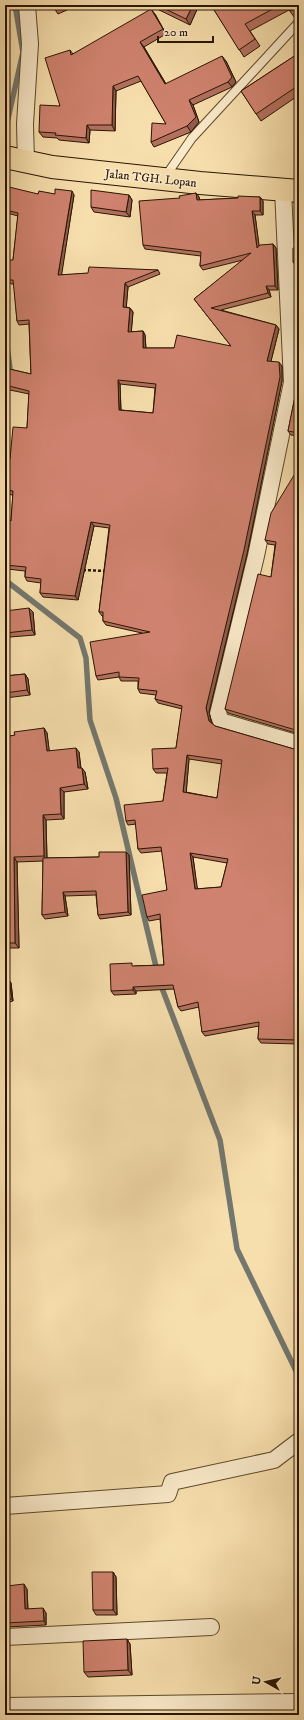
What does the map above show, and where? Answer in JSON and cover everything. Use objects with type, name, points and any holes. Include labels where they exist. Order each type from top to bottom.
[{"type":"highway","name":"Jalan TGH. Lopan","points":[[5,157],[26,163],[52,167],[164,180],[291,191]]},
{"type":"street","points":[[26,163],[25,124],[30,44],[27,5]]},
{"type":"street","points":[[291,191],[290,353],[295,364],[256,556],[218,714],[221,721],[227,724],[299,744]]},
{"type":"street","points":[[5,1506],[168,1494],[172,1482],[274,1460],[299,1441]]},
{"type":"street","points":[[5,1637],[211,1627]]},
{"type":"street","points":[[5,1706],[299,1702]]},
{"type":"lane","points":[[164,180],[192,138],[299,22]]},
{"type":"path","points":[[80,570],[107,571]]},
{"type":"building","points":[[52,5],[62,5],[54,8]]},
{"type":"building","points":[[157,5],[193,5],[186,19]]},
{"type":"building","points":[[211,5],[280,5],[245,24],[255,39],[239,50]]},
{"type":"building","points":[[288,5],[299,5],[299,13],[295,9],[290,11]]},
{"type":"building","points":[[151,9],[163,29],[140,42],[165,84],[222,56],[232,77],[228,82],[189,100],[196,117],[187,126],[151,142],[152,123],[166,124],[138,76],[113,86],[112,125],[87,125],[86,138],[39,132],[40,105],[60,106],[45,58],[70,50],[71,55]]},
{"type":"building","points":[[299,17],[299,35],[294,23]]},
{"type":"building","points":[[299,53],[299,85],[256,114],[241,91]]},
{"type":"building","points":[[9,187],[38,194],[39,191],[55,194],[55,189],[72,191],[58,275],[88,273],[89,267],[158,270],[125,283],[123,307],[130,308],[128,332],[143,331],[143,348],[174,348],[177,335],[231,346],[194,299],[251,253],[200,266],[201,252],[143,245],[139,201],[180,198],[179,196],[196,193],[197,200],[238,198],[238,196],[260,197],[260,211],[252,211],[257,248],[260,245],[273,244],[275,286],[266,286],[268,293],[211,308],[276,325],[267,361],[279,362],[280,377],[244,550],[206,708],[209,721],[215,726],[294,749],[299,749],[299,783],[296,801],[299,802],[299,1040],[258,1039],[259,1022],[202,1032],[198,1002],[178,1007],[173,985],[133,987],[133,990],[111,991],[110,964],[132,963],[132,966],[164,965],[160,914],[147,917],[142,895],[167,890],[161,847],[138,849],[135,820],[126,821],[124,805],[163,801],[168,768],[153,769],[152,749],[176,748],[182,706],[155,699],[157,691],[138,689],[139,678],[119,677],[119,672],[96,676],[90,642],[150,632],[103,621],[103,612],[99,612],[110,525],[91,522],[75,596],[40,593],[41,579],[25,577],[26,567],[5,565],[9,520],[11,521],[13,491],[5,490],[5,458],[10,459],[13,427],[27,428],[29,391],[5,385],[5,368],[31,374],[29,320],[17,321],[13,280],[8,280],[7,260],[13,260],[18,213],[5,210]],"holes":[[[118,380],[156,384],[153,413],[119,410]],[[187,755],[222,760],[217,798],[183,792]],[[190,853],[228,859],[221,887],[195,889]]]},
{"type":"building","points":[[91,190],[129,195],[126,212],[91,207]]},
{"type":"building","points":[[293,248],[299,248],[299,263],[293,262]]},
{"type":"building","points":[[298,303],[299,320],[297,320]]},
{"type":"building","points":[[299,377],[299,433],[288,431]]},
{"type":"building","points":[[299,467],[299,731],[225,709],[258,574],[271,577],[276,542],[265,540],[271,513]]},
{"type":"building","points":[[29,608],[32,630],[6,633],[5,611]]},
{"type":"building","points":[[25,674],[27,690],[5,693],[5,676]]},
{"type":"building","points":[[44,728],[47,751],[76,748],[78,768],[82,768],[84,784],[60,788],[61,814],[43,815],[44,856],[14,857],[15,943],[5,943],[5,737],[15,735],[14,732]]},
{"type":"building","points":[[99,852],[126,852],[128,912],[98,915],[96,891],[63,892],[65,912],[42,915],[43,858],[99,857]]},
{"type":"building","points":[[9,980],[12,999],[5,1000],[5,981]]},
{"type":"building","points":[[92,1572],[113,1572],[113,1610],[93,1610]]},
{"type":"building","points":[[24,1584],[25,1609],[43,1608],[44,1621],[5,1623],[5,1610],[8,1609],[7,1586]]},
{"type":"building","points":[[127,1639],[128,1670],[84,1672],[83,1641]]},
{"type":"waterway","points":[[5,132],[23,52],[15,5]]},
{"type":"waterway","points":[[5,331],[10,368],[5,409]]},
{"type":"waterway","points":[[5,580],[80,638],[86,658],[90,720],[116,798],[157,971]]},
{"type":"waterway","points":[[160,983],[220,1140],[237,1249],[299,1377]]}]
